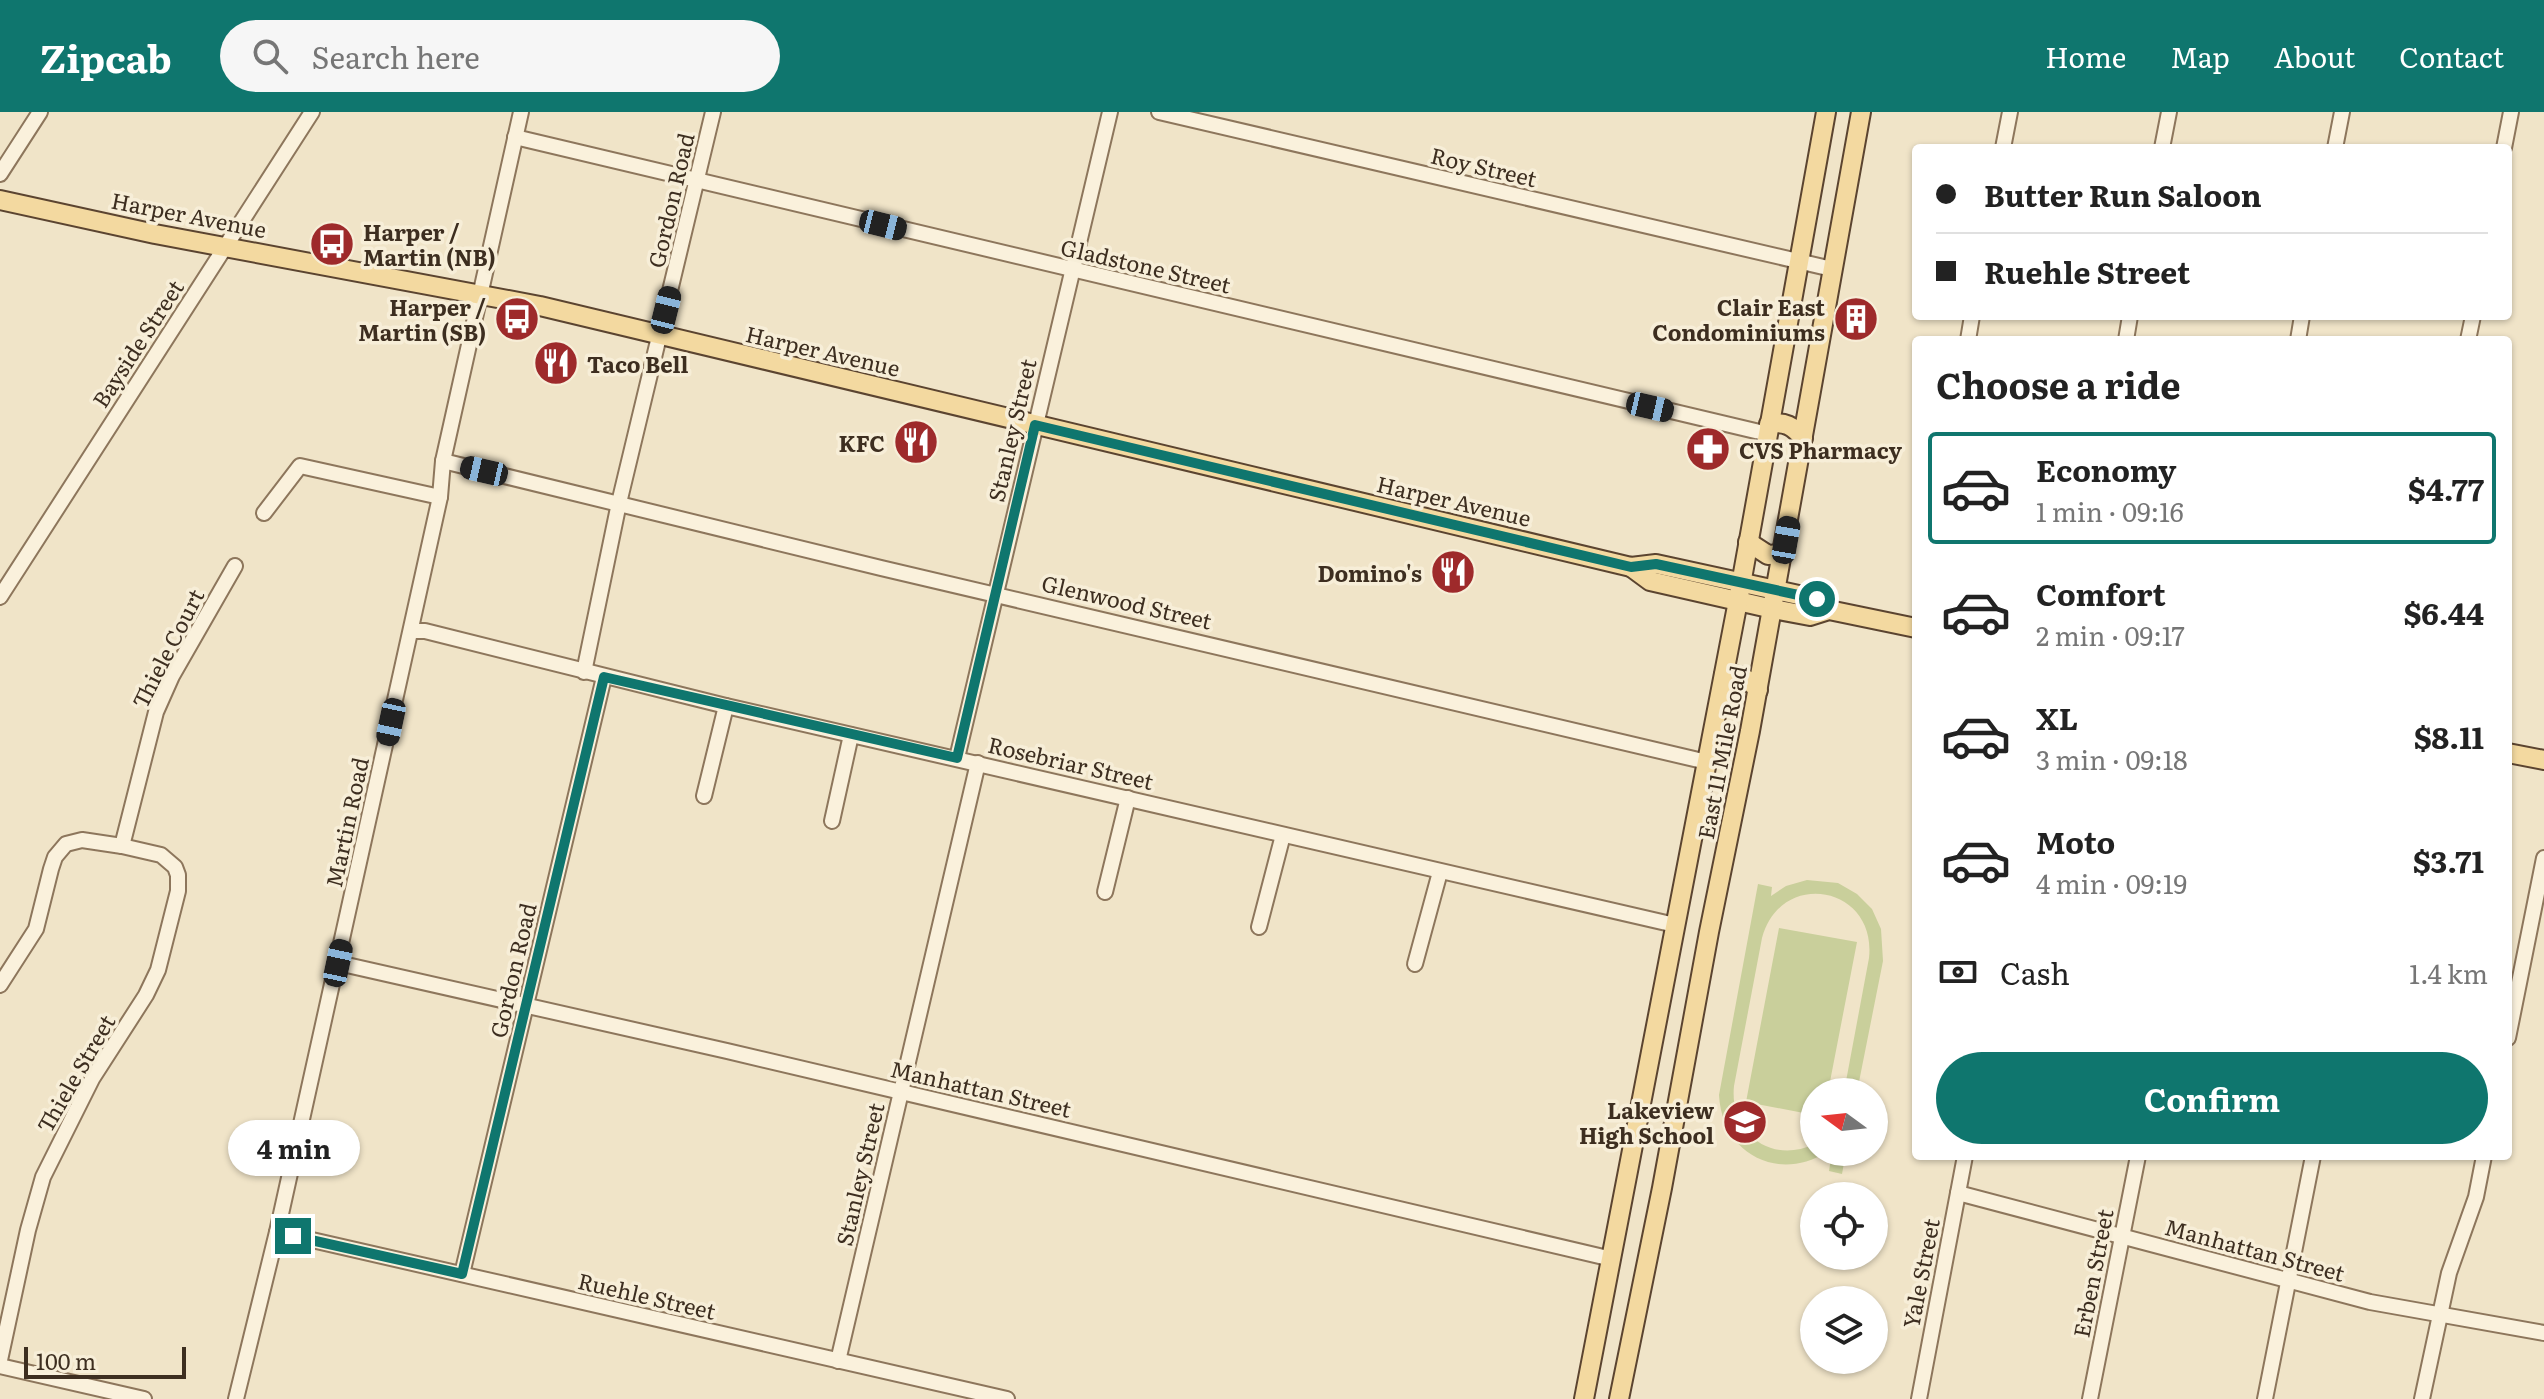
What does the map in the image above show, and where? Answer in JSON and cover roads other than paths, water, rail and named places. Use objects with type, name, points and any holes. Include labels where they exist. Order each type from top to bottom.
[{"type":"main road","name":"East 11 Mile Road","points":[[1584,1399],[1724,675],[1826,112]]},
{"type":"main road","name":"East 11 Mile Road","points":[[1619,1399],[1758,690],[1861,112]]},
{"type":"main road","name":"Harper Avenue","points":[[0,200],[225,246],[481,293],[1631,567],[1650,581],[1739,592],[1774,600],[1810,616],[1829,610],[1912,624]]},
{"type":"main road","points":[[1768,429],[1778,423],[1791,426],[1803,438]]},
{"type":"main road","points":[[1748,542],[1768,555],[1782,554]]},
{"type":"main road","points":[[1724,675],[1747,678],[1758,690]]},
{"type":"main road","points":[[2512,754],[2544,760]]},
{"type":"main road","points":[[1675,925],[1689,934],[1709,932]]},
{"type":"main road","points":[[1627,1181],[1662,1188]]},
{"type":"main road","points":[[1598,1328],[1613,1327],[1631,1338]]},
{"type":"street","points":[[0,174],[40,112]]},
{"type":"street","name":"Bayside Street","points":[[0,597],[312,112]]},
{"type":"street","name":"Martin Road","points":[[236,1399],[338,963],[440,497],[443,461],[521,112]]},
{"type":"street","name":"Gordon Road","points":[[584,672],[619,503],[713,112]]},
{"type":"street","name":"Stanley Street","points":[[957,758],[1110,112]]},
{"type":"street","name":"Roy Street","points":[[1159,112],[1799,262]]},
{"type":"street","points":[[2004,144],[2010,112]]},
{"type":"street","points":[[2163,144],[2169,112]]},
{"type":"street","points":[[2336,144],[2342,112]]},
{"type":"street","points":[[2505,144],[2511,112]]},
{"type":"street","name":"Gladstone Street","points":[[515,137],[1768,429]]},
{"type":"street","points":[[1799,262],[1832,269]]},
{"type":"street","name":"Glenwood Street","points":[[443,461],[881,568],[1707,762]]},
{"type":"street","points":[[264,513],[300,466],[440,497]]},
{"type":"street","name":"Thiele Court","points":[[122,846],[156,712],[172,676],[235,566]]},
{"type":"street","name":"Rosebriar Street","points":[[411,631],[425,631],[726,706],[1675,925]]},
{"type":"street","name":"Gordon Road","points":[[462,1274],[604,677]]},
{"type":"street","points":[[704,796],[726,706]]},
{"type":"street","points":[[832,821],[851,735]]},
{"type":"street","name":"Stanley Street","points":[[838,1361],[978,763]]},
{"type":"street","points":[[1105,892],[1128,798]]},
{"type":"street","points":[[1259,927],[1283,835]]},
{"type":"street","points":[[0,985],[36,929],[51,869],[60,850],[66,844],[82,840],[122,846]]},
{"type":"street","name":"Thiele Street","points":[[0,1363],[28,1230],[43,1177],[92,1079],[146,995],[166,945],[178,891],[175,867],[161,855],[122,846]]},
{"type":"street","points":[[2512,1018],[2544,858]]},
{"type":"street","points":[[1415,964],[1440,872]]},
{"type":"street","name":"Manhattan Street","points":[[338,963],[900,1091],[1612,1259]]},
{"type":"street","name":"Yale Street","points":[[1919,1399],[1964,1160]]},
{"type":"street","name":"Erben Street","points":[[2090,1399],[2137,1160]]},
{"type":"street","points":[[2265,1399],[2312,1160]]},
{"type":"street","points":[[2422,1399],[2449,1273],[2476,1197],[2483,1160]]},
{"type":"street","name":"Manhattan Street","points":[[1958,1193],[2370,1302],[2544,1333]]},
{"type":"street","name":"Ruehle Street","points":[[277,1232],[1007,1399]]},
{"type":"street","points":[[0,1363],[144,1399]]},
{"type":"place","name":"Harper / Martin (NB)","points":[[332,244]]},
{"type":"place","name":"Harper / Martin (SB)","points":[[517,319]]},
{"type":"place","name":"Clair East Condominiums","points":[[1856,319]]},
{"type":"place","name":"Taco Bell","points":[[556,363]]},
{"type":"place","name":"KFC","points":[[916,442]]},
{"type":"place","name":"CVS Pharmacy","points":[[1708,449]]},
{"type":"place","name":"Domino's","points":[[1453,572]]},
{"type":"place","name":"Lakeview High School","points":[[1745,1122]]}]
